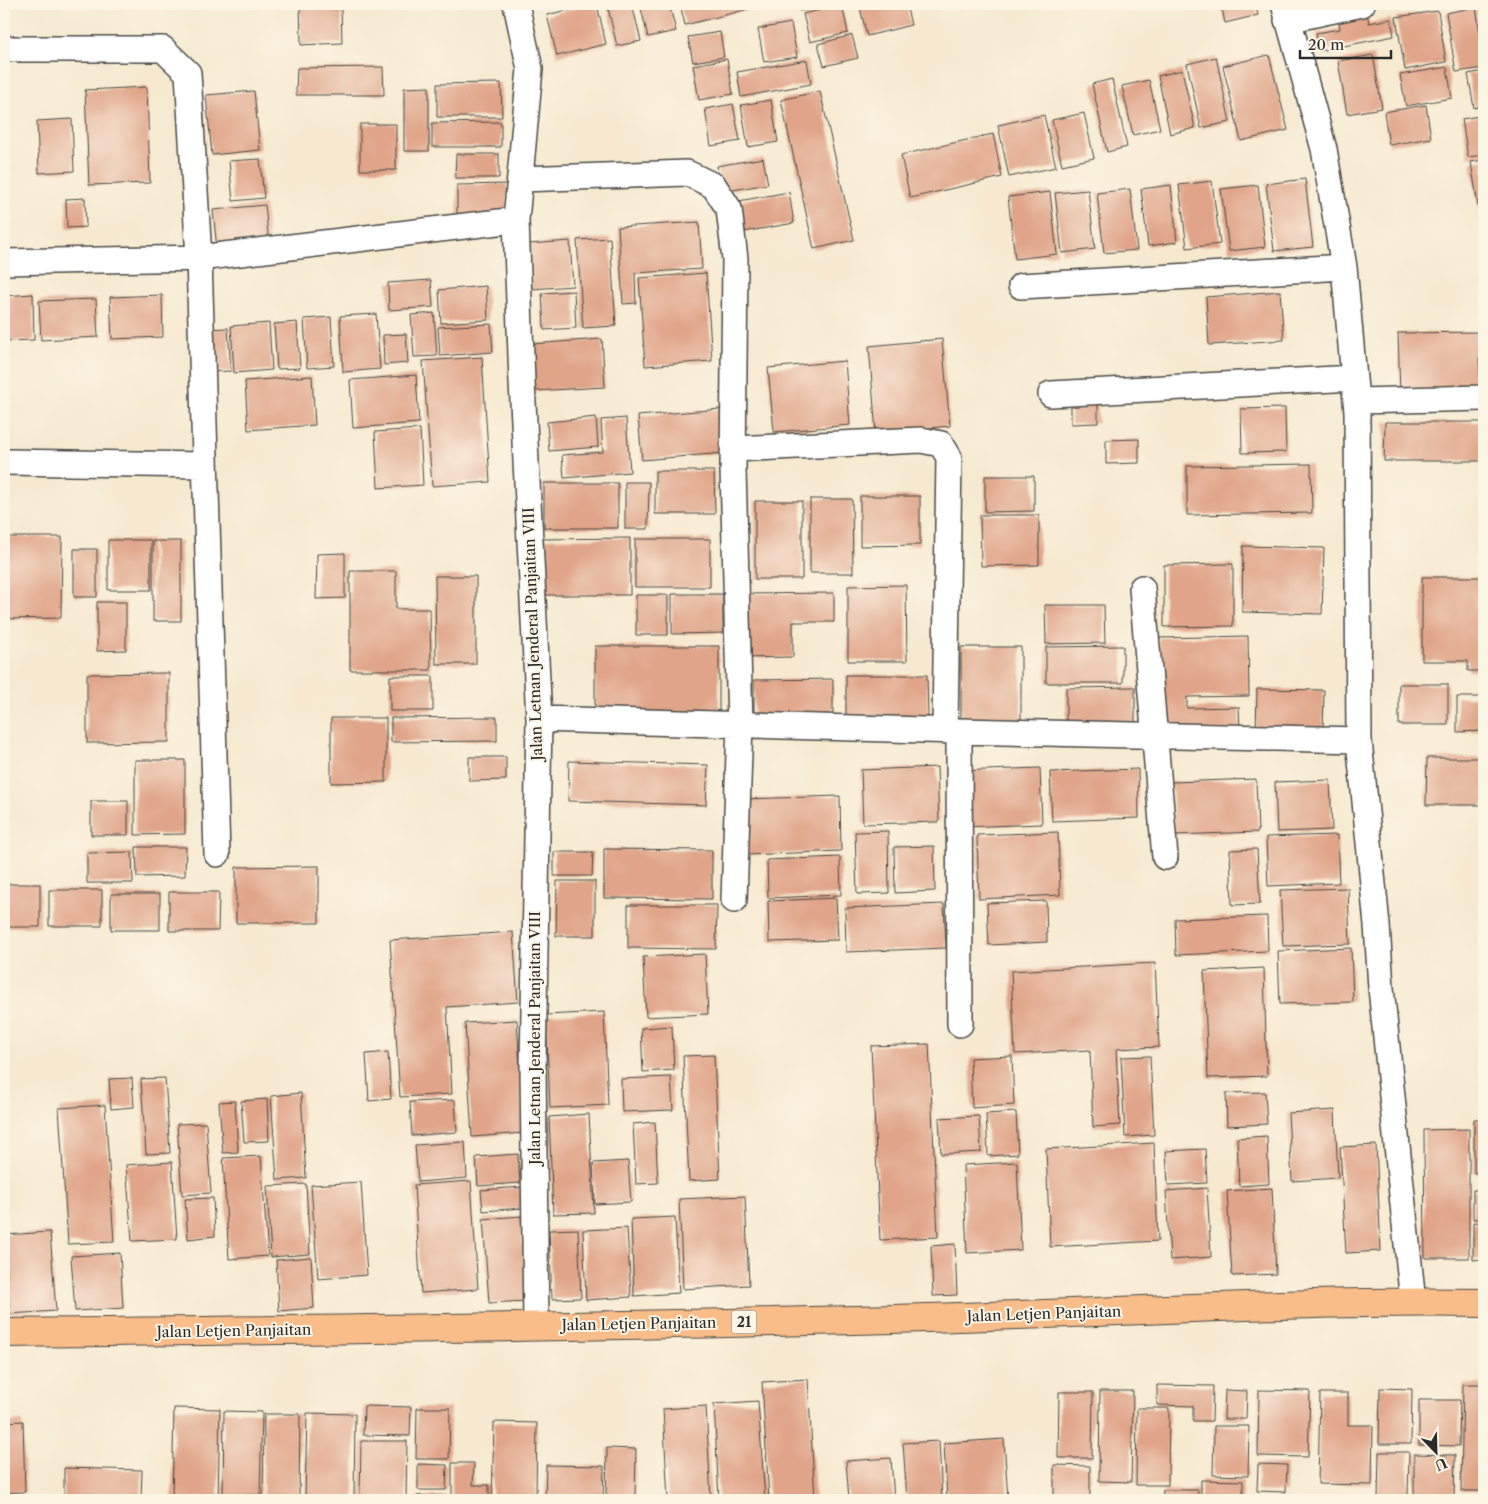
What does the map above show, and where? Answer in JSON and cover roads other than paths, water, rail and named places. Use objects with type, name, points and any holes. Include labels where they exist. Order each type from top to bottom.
[{"type":"highway","name":"Jalan Letjen Panjaitan","points":[[4,1333],[536,1326],[928,1318],[1308,1303],[1484,1303]]},
{"type":"street","name":"Jalan Letnan Jenderal Panjaitan VIII","points":[[516,4],[530,69],[516,220],[539,719],[533,1068],[536,1326]]},
{"type":"street","points":[[1362,4],[1286,12],[1324,148],[1344,268],[1355,389],[1359,740],[1381,988],[1413,1304]]},
{"type":"street","points":[[4,49],[163,49],[188,73],[199,258],[217,854]]},
{"type":"street","points":[[521,179],[687,173],[714,186],[729,209],[735,259],[734,449],[740,724],[734,900]]},
{"type":"street","points":[[4,262],[199,258],[516,220]]},
{"type":"street","points":[[1021,286],[1344,268]]},
{"type":"street","points":[[1051,394],[1355,389],[1484,398]]},
{"type":"street","points":[[734,449],[921,440],[940,444],[949,457],[952,731],[960,1024]]},
{"type":"street","points":[[4,462],[204,465]]},
{"type":"street","points":[[1142,588],[1165,857]]},
{"type":"street","points":[[539,719],[1359,740]]}]
